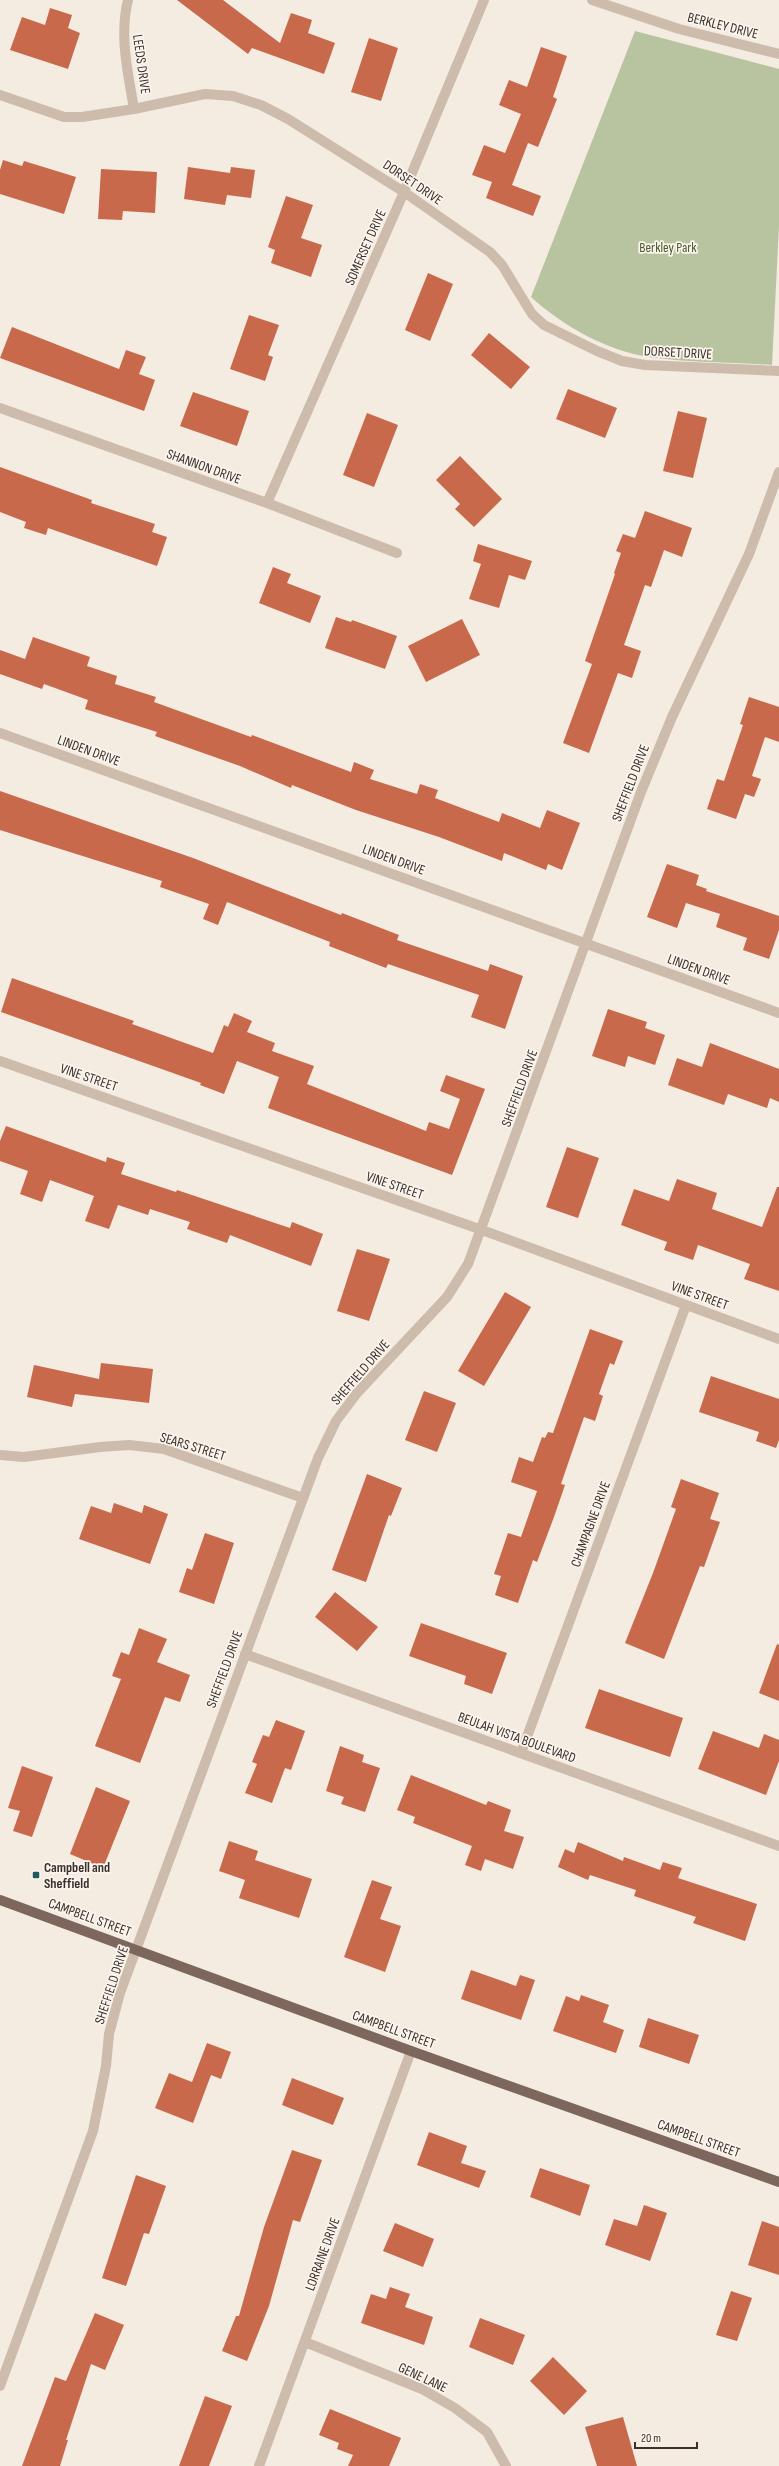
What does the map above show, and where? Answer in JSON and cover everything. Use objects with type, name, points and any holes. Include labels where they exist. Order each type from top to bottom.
[{"type":"main road","name":"CAMPBELL STREET","points":[[0,1900],[779,2182]]},
{"type":"street","name":"LEEDS DRIVE","points":[[128,0],[124,28],[125,52],[134,109]]},
{"type":"street","name":"SOMERSET DRIVE","points":[[267,503],[404,192],[484,0]]},
{"type":"street","name":"BERKLEY DRIVE","points":[[592,0],[679,29],[779,54]]},
{"type":"street","name":"DORSET DRIVE","points":[[0,95],[64,117],[82,117],[134,109],[205,94],[233,96],[261,105],[288,119],[404,192],[490,252],[502,265],[532,314],[544,325],[597,351],[622,361],[645,365],[779,371]]},
{"type":"street","name":"SHANNON DRIVE","points":[[0,408],[267,503],[397,553]]},
{"type":"street","name":"SHEFFIELD DRIVE","points":[[0,2386],[93,2131],[106,2066],[109,2034],[120,1993],[318,1458],[336,1421],[357,1393],[447,1297],[468,1264],[482,1230],[655,758],[672,717],[749,554],[779,472]]},
{"type":"street","name":"LINDEN DRIVE","points":[[0,733],[779,1013]]},
{"type":"street","name":"VINE STREET","points":[[0,1061],[482,1230],[779,1339]]},
{"type":"street","name":"CHAMPAGNE DRIVE","points":[[521,1753],[686,1306]]},
{"type":"street","name":"SEARS STREET","points":[[0,1455],[24,1458],[100,1447],[129,1446],[164,1449],[303,1498]]},
{"type":"street","name":"BEULAH VISTA BOULEVARD","points":[[245,1654],[779,1846]]},
{"type":"street","name":"LORRAINE DRIVE","points":[[259,2466],[411,2050]]},
{"type":"street","name":"GENE LANE","points":[[305,2342],[422,2389],[455,2408],[487,2432],[506,2466]]},
{"type":"green space","name":"Berkley Park","points":[[635,31],[779,69],[779,226],[772,365],[680,360],[634,354],[586,336],[557,318],[531,297]]},
{"type":"building","points":[[177,0],[223,0],[280,43],[291,13],[312,20],[308,33],[335,43],[324,74],[252,48],[248,54]]},
{"type":"building","points":[[50,8],[72,15],[68,28],[80,33],[68,69],[10,50],[22,17],[45,25]]},
{"type":"building","points":[[369,38],[398,48],[381,101],[351,92]]},
{"type":"building","points":[[541,47],[567,56],[553,97],[557,99],[538,147],[528,143],[512,185],[541,196],[533,216],[486,198],[492,182],[472,175],[484,145],[505,153],[521,114],[499,105],[509,80],[527,87]]},
{"type":"building","points":[[3,160],[22,166],[24,161],[76,177],[64,214],[0,194],[0,170]]},
{"type":"building","points":[[188,167],[230,173],[231,167],[255,170],[251,198],[227,195],[225,205],[184,199]]},
{"type":"building","points":[[101,169],[157,172],[155,213],[123,211],[122,220],[98,219]]},
{"type":"building","points":[[286,196],[313,205],[301,238],[322,245],[311,277],[271,263],[275,250],[268,247]]},
{"type":"building","points":[[428,273],[453,284],[430,341],[405,330]]},
{"type":"building","points":[[249,315],[279,325],[268,355],[273,357],[265,381],[230,369]]},
{"type":"building","points":[[12,327],[119,369],[126,350],[146,357],[139,374],[155,380],[144,411],[0,358]]},
{"type":"building","points":[[489,333],[530,367],[511,389],[471,355]]},
{"type":"building","points":[[568,389],[617,408],[605,438],[556,419]]},
{"type":"building","points":[[193,392],[249,411],[237,446],[180,426]]},
{"type":"building","points":[[678,411],[707,418],[693,478],[663,471]]},
{"type":"building","points":[[367,413],[398,425],[374,487],[343,475]]},
{"type":"building","points":[[460,456],[502,499],[474,527],[455,509],[460,504],[436,480]]},
{"type":"building","points":[[0,467],[92,500],[91,503],[155,524],[152,532],[167,537],[157,566],[48,528],[46,535],[24,528],[26,522],[0,512]]},
{"type":"building","points":[[645,511],[692,528],[682,557],[664,550],[651,587],[645,585],[624,645],[641,651],[632,678],[618,673],[589,753],[563,743],[592,664],[585,661],[621,553],[616,551],[623,534],[635,538]]},
{"type":"building","points":[[478,544],[532,561],[525,580],[509,575],[499,608],[469,599],[481,564],[473,561]]},
{"type":"building","points":[[273,567],[291,574],[287,583],[321,596],[310,623],[259,603]]},
{"type":"building","points":[[336,617],[351,622],[352,620],[397,636],[385,669],[325,648]]},
{"type":"building","points":[[462,619],[480,655],[426,682],[408,646]]},
{"type":"building","points":[[33,637],[90,657],[87,666],[117,676],[115,684],[156,697],[154,702],[251,737],[252,735],[351,772],[354,762],[374,770],[370,779],[417,794],[420,784],[438,790],[435,798],[499,822],[502,813],[540,828],[547,810],[580,823],[562,870],[548,864],[546,870],[504,853],[502,861],[439,837],[356,810],[292,785],[291,788],[240,766],[155,736],[157,732],[85,709],[88,700],[44,684],[42,689],[0,674],[0,650],[25,659]]},
{"type":"building","points":[[749,697],[779,707],[779,742],[765,737],[752,776],[761,779],[754,797],[745,794],[736,819],[707,809],[717,779],[724,781],[743,725],[740,724]]},
{"type":"building","points":[[0,791],[193,858],[341,915],[342,913],[399,935],[397,940],[488,971],[490,964],[523,976],[505,1029],[471,1017],[479,995],[388,964],[386,968],[329,946],[330,942],[227,902],[218,925],[203,919],[209,904],[160,887],[162,881],[0,830]]},
{"type":"building","points":[[667,864],[699,875],[696,885],[707,889],[706,891],[779,916],[779,930],[769,959],[743,950],[747,938],[716,927],[720,914],[686,903],[677,928],[647,917]]},
{"type":"building","points":[[12,978],[134,1021],[132,1024],[213,1053],[224,1025],[228,1027],[234,1013],[252,1021],[247,1032],[275,1043],[272,1051],[314,1066],[307,1084],[426,1131],[429,1122],[449,1129],[460,1099],[440,1091],[446,1075],[485,1089],[452,1175],[268,1108],[279,1077],[237,1061],[224,1094],[200,1085],[201,1083],[1,1012]]},
{"type":"building","points":[[608,1009],[647,1022],[645,1028],[665,1035],[655,1065],[628,1056],[625,1067],[592,1056]]},
{"type":"building","points":[[710,1043],[779,1069],[779,1102],[770,1098],[767,1108],[728,1094],[724,1105],[668,1085],[677,1058],[702,1067]]},
{"type":"building","points":[[6,1126],[106,1162],[107,1157],[125,1163],[121,1174],[176,1192],[177,1190],[290,1228],[292,1222],[323,1234],[311,1266],[230,1235],[227,1243],[187,1229],[190,1222],[150,1209],[148,1215],[118,1205],[109,1229],[85,1221],[94,1196],[50,1180],[42,1202],[20,1194],[28,1171],[0,1161],[0,1141]]},
{"type":"building","points":[[567,1147],[599,1158],[578,1218],[546,1207]]},
{"type":"building","points":[[677,1179],[717,1193],[712,1209],[762,1227],[777,1187],[779,1187],[779,1291],[744,1279],[750,1264],[698,1245],[693,1260],[664,1250],[667,1242],[621,1225],[634,1189],[669,1201]]},
{"type":"building","points":[[357,1249],[390,1259],[369,1321],[337,1311]]},
{"type":"building","points":[[505,1292],[531,1307],[484,1386],[458,1371]]},
{"type":"building","points":[[590,1329],[623,1341],[614,1365],[610,1363],[599,1394],[603,1396],[595,1421],[584,1417],[561,1484],[565,1485],[554,1517],[537,1562],[533,1560],[518,1603],[495,1595],[501,1576],[494,1574],[508,1533],[521,1537],[537,1491],[511,1482],[519,1457],[533,1462],[542,1437],[545,1438],[548,1432],[553,1433]]},
{"type":"building","points":[[101,1363],[153,1369],[149,1403],[75,1394],[72,1407],[27,1397],[34,1365],[99,1379]]},
{"type":"building","points":[[711,1376],[779,1399],[779,1440],[776,1448],[756,1441],[759,1432],[699,1412]]},
{"type":"building","points":[[424,1391],[456,1403],[437,1452],[405,1440]]},
{"type":"building","points":[[367,1474],[402,1488],[391,1516],[389,1515],[366,1582],[332,1570]]},
{"type":"building","points":[[681,1479],[719,1493],[710,1519],[720,1522],[704,1567],[700,1566],[664,1659],[625,1643],[653,1573],[676,1509],[671,1507]]},
{"type":"building","points":[[114,1503],[142,1513],[144,1505],[168,1514],[150,1564],[79,1539],[91,1506],[111,1513]]},
{"type":"building","points":[[205,1533],[234,1543],[214,1604],[179,1592],[187,1568],[192,1570]]},
{"type":"building","points":[[335,1592],[378,1627],[357,1651],[315,1617]]},
{"type":"building","points":[[421,1623],[507,1653],[492,1694],[464,1684],[466,1676],[409,1656]]},
{"type":"building","points":[[139,1628],[167,1639],[157,1662],[190,1675],[180,1702],[165,1697],[140,1763],[95,1746],[121,1679],[112,1676],[121,1652],[129,1655]]},
{"type":"building","points":[[777,1644],[779,1645],[779,1701],[759,1693]]},
{"type":"building","points":[[599,1689],[683,1718],[670,1757],[585,1728]]},
{"type":"building","points":[[276,1720],[305,1731],[291,1770],[285,1768],[272,1803],[245,1793],[257,1764],[252,1762],[263,1735],[269,1737]]},
{"type":"building","points":[[713,1731],[759,1748],[764,1734],[779,1740],[779,1761],[766,1795],[698,1769]]},
{"type":"building","points":[[340,1746],[364,1755],[362,1762],[380,1768],[365,1812],[341,1804],[344,1797],[326,1791]]},
{"type":"building","points":[[22,1766],[53,1777],[32,1837],[13,1831],[20,1811],[8,1808]]},
{"type":"building","points":[[411,1775],[486,1805],[488,1801],[511,1810],[504,1831],[524,1837],[513,1869],[485,1859],[481,1871],[465,1865],[472,1846],[413,1823],[415,1817],[397,1810]]},
{"type":"building","points":[[96,1787],[130,1801],[103,1868],[70,1854]]},
{"type":"building","points":[[229,1841],[258,1851],[255,1860],[312,1879],[299,1918],[239,1898],[245,1880],[219,1871]]},
{"type":"building","points":[[578,1842],[623,1861],[624,1857],[660,1870],[663,1862],[682,1868],[678,1878],[757,1904],[745,1941],[693,1923],[696,1917],[634,1896],[636,1890],[590,1875],[588,1880],[558,1867],[565,1849],[574,1853]]},
{"type":"building","points":[[372,1880],[392,1887],[380,1919],[401,1926],[385,1972],[344,1957]]},
{"type":"building","points":[[471,1970],[516,1986],[520,1975],[535,1980],[521,2020],[461,1999]]},
{"type":"building","points":[[581,1995],[609,2005],[603,2022],[624,2030],[616,2053],[553,2031],[566,1996],[579,2001]]},
{"type":"building","points":[[648,2018],[699,2035],[689,2064],[639,2047]]},
{"type":"building","points":[[207,2043],[231,2052],[221,2079],[211,2075],[193,2123],[155,2108],[169,2073],[192,2082]]},
{"type":"building","points":[[292,2078],[344,2098],[333,2125],[282,2105]]},
{"type":"building","points":[[429,2132],[467,2146],[461,2163],[486,2171],[479,2188],[417,2165]]},
{"type":"building","points":[[292,2150],[322,2160],[300,2222],[293,2220],[269,2306],[247,2361],[222,2351],[236,2316],[239,2316],[264,2227]]},
{"type":"building","points":[[540,2168],[590,2185],[580,2216],[530,2197]]},
{"type":"building","points":[[136,2175],[166,2186],[149,2234],[144,2233],[126,2286],[102,2278]]},
{"type":"building","points":[[644,2205],[667,2213],[650,2261],[605,2245],[614,2219],[637,2226]]},
{"type":"building","points":[[762,2221],[779,2227],[779,2275],[748,2265]]},
{"type":"building","points":[[395,2223],[434,2239],[423,2267],[383,2251]]},
{"type":"building","points":[[390,2287],[410,2294],[405,2307],[433,2317],[424,2345],[361,2323],[371,2294],[386,2299]]},
{"type":"building","points":[[731,2291],[752,2298],[737,2341],[716,2335]]},
{"type":"building","points":[[95,2313],[124,2325],[105,2370],[91,2364],[66,2440],[68,2440],[60,2466],[22,2466],[55,2377],[66,2381]]},
{"type":"building","points":[[480,2318],[525,2335],[513,2365],[469,2347]]},
{"type":"building","points":[[553,2357],[587,2391],[564,2415],[530,2381]]},
{"type":"building","points":[[205,2396],[232,2406],[209,2466],[179,2466]]},
{"type":"building","points":[[330,2409],[401,2438],[389,2466],[348,2466],[353,2455],[337,2449],[339,2443],[319,2435]]},
{"type":"building","points":[[623,2417],[637,2466],[597,2466],[585,2427]]},
{"type":"place","name":"Campbell and Sheffield","points":[[36,1875]]}]
